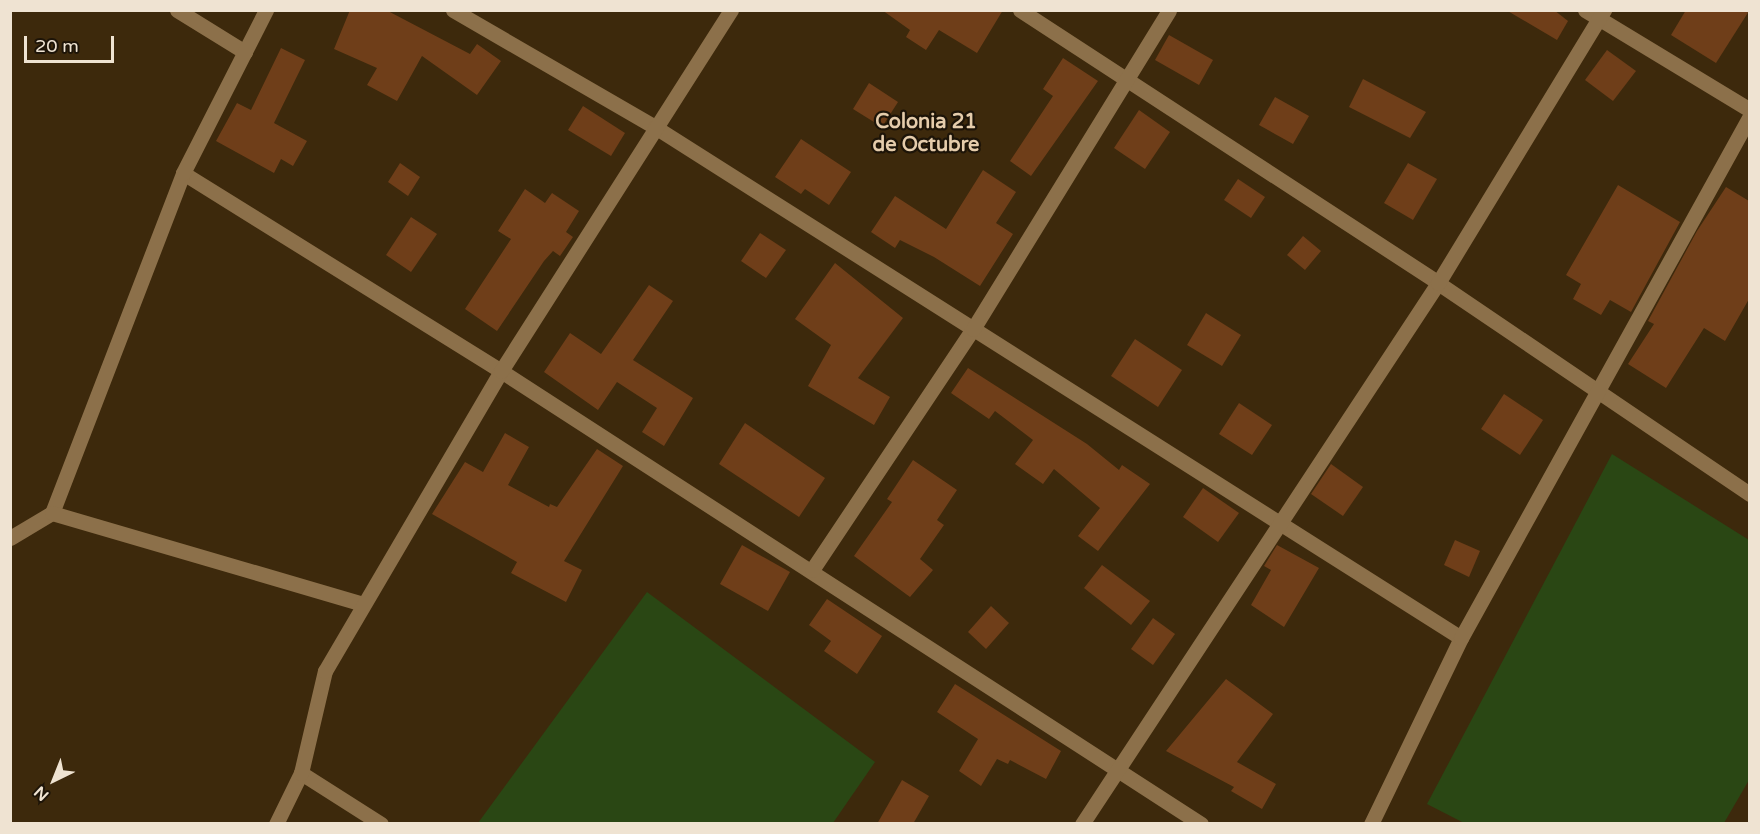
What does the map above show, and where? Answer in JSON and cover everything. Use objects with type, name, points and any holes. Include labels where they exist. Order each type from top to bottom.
[{"type":"street","points":[[177,10],[245,52]]},
{"type":"street","points":[[10,538],[52,513],[183,172],[266,10]]},
{"type":"street","points":[[453,10],[655,127],[1279,521],[1461,639]]},
{"type":"street","points":[[276,824],[301,773],[324,671],[501,370],[731,10]]},
{"type":"street","points":[[1020,10],[1438,283],[1749,494]]},
{"type":"street","points":[[812,570],[973,329],[1169,10]]},
{"type":"street","points":[[1585,10],[1602,15],[1749,110]]},
{"type":"street","points":[[1082,824],[1114,769],[1438,283],[1602,15]]},
{"type":"street","points":[[1371,824],[1461,639],[1749,116]]},
{"type":"street","points":[[183,172],[501,370],[1201,824]]},
{"type":"street","points":[[52,513],[363,604]]},
{"type":"street","points":[[301,773],[381,824]]},
{"type":"green space","points":[[1612,454],[1749,540],[1749,780],[1724,823],[1464,823],[1427,804]]},
{"type":"green space","points":[[647,592],[875,762],[833,823],[478,823]]},
{"type":"building","points":[[350,10],[386,10],[470,54],[477,44],[501,61],[477,95],[422,56],[397,101],[367,85],[377,68],[334,49]]},
{"type":"building","points":[[882,10],[1003,10],[977,53],[939,30],[926,50],[906,37],[910,30]]},
{"type":"building","points":[[1506,10],[1554,10],[1568,21],[1557,40]]},
{"type":"building","points":[[1686,10],[1749,11],[1716,63],[1671,35]]},
{"type":"building","points":[[1169,35],[1213,60],[1199,85],[1155,60]]},
{"type":"building","points":[[281,48],[305,60],[274,123],[307,141],[293,166],[281,159],[274,173],[216,141],[237,103],[251,110]]},
{"type":"building","points":[[1607,50],[1636,71],[1613,101],[1585,80]]},
{"type":"building","points":[[1063,58],[1098,81],[1031,176],[1010,161],[1053,96],[1043,89]]},
{"type":"building","points":[[1363,79],[1426,112],[1410,138],[1349,107]]},
{"type":"building","points":[[869,83],[898,102],[882,127],[853,109]]},
{"type":"building","points":[[1275,97],[1309,116],[1293,144],[1259,125]]},
{"type":"building","points":[[583,106],[625,133],[611,156],[568,130]]},
{"type":"building","points":[[1139,110],[1170,132],[1145,169],[1114,148]]},
{"type":"building","points":[[801,139],[851,172],[829,205],[805,189],[801,194],[775,177]]},
{"type":"building","points":[[400,163],[420,177],[408,196],[388,182]]},
{"type":"building","points":[[1408,163],[1437,179],[1413,220],[1384,203]]},
{"type":"building","points":[[983,170],[1016,192],[996,223],[1013,234],[980,286],[934,257],[900,240],[895,248],[871,232],[895,196],[946,229]]},
{"type":"building","points":[[1238,179],[1265,197],[1251,218],[1224,200]]},
{"type":"building","points":[[1618,185],[1680,222],[1631,312],[1610,300],[1601,315],[1573,299],[1581,284],[1566,275]]},
{"type":"building","points":[[1726,187],[1749,201],[1749,299],[1725,341],[1704,328],[1666,388],[1628,364],[1654,324],[1648,321],[1697,231]]},
{"type":"building","points":[[525,189],[545,203],[552,193],[579,211],[566,232],[573,237],[560,256],[553,251],[544,261],[497,331],[465,309],[511,239],[498,231]]},
{"type":"building","points":[[411,217],[437,234],[411,272],[386,255]]},
{"type":"building","points":[[760,233],[786,250],[766,278],[741,261]]},
{"type":"building","points":[[1303,236],[1321,251],[1305,270],[1287,255]]},
{"type":"building","points":[[835,263],[903,318],[858,378],[890,397],[874,425],[808,386],[831,345],[795,319]]},
{"type":"building","points":[[649,285],[673,301],[633,360],[693,398],[664,446],[642,432],[657,408],[617,382],[598,410],[544,372],[570,333],[601,354]]},
{"type":"building","points":[[1206,313],[1241,335],[1222,366],[1187,345]]},
{"type":"building","points":[[1135,339],[1182,370],[1158,407],[1111,376]]},
{"type":"building","points":[[968,368],[1087,444],[1119,470],[1122,465],[1150,484],[1098,551],[1078,536],[1100,508],[1054,469],[1043,484],[1015,464],[1033,440],[995,411],[989,419],[951,393]]},
{"type":"building","points":[[1504,394],[1543,420],[1520,455],[1481,429]]},
{"type":"building","points":[[1239,403],[1272,425],[1252,455],[1219,434]]},
{"type":"building","points":[[745,423],[825,478],[799,517],[719,464]]},
{"type":"building","points":[[505,433],[529,447],[508,485],[549,507],[550,504],[557,507],[597,449],[623,466],[564,561],[582,570],[566,602],[511,573],[517,562],[432,514],[465,462],[483,472]]},
{"type":"building","points":[[913,460],[957,490],[937,520],[944,525],[920,559],[933,570],[910,597],[854,556],[892,502],[887,499]]},
{"type":"building","points":[[1331,464],[1363,487],[1343,516],[1311,494]]},
{"type":"building","points":[[1203,488],[1239,513],[1218,542],[1183,517]]},
{"type":"building","points":[[1455,540],[1480,551],[1469,577],[1444,565]]},
{"type":"building","points":[[742,545],[790,572],[768,611],[720,584]]},
{"type":"building","points":[[1277,545],[1319,568],[1284,627],[1251,605],[1271,570],[1264,566]]},
{"type":"building","points":[[1102,565],[1150,601],[1131,625],[1084,588]]},
{"type":"building","points":[[827,599],[882,636],[857,674],[824,651],[831,641],[809,625]]},
{"type":"building","points":[[991,606],[1009,623],[986,649],[968,632]]},
{"type":"building","points":[[1153,618],[1175,634],[1153,665],[1131,649]]},
{"type":"building","points":[[1226,679],[1273,714],[1237,762],[1276,784],[1262,809],[1231,791],[1234,787],[1166,751]]},
{"type":"building","points":[[955,684],[1061,751],[1046,779],[1010,760],[1008,764],[997,759],[981,786],[959,771],[978,739],[937,712]]},
{"type":"building","points":[[902,780],[929,796],[913,824],[877,824]]},
{"type":"district","name":"Colonia 21 de Octubre","points":[[926,134]]}]
